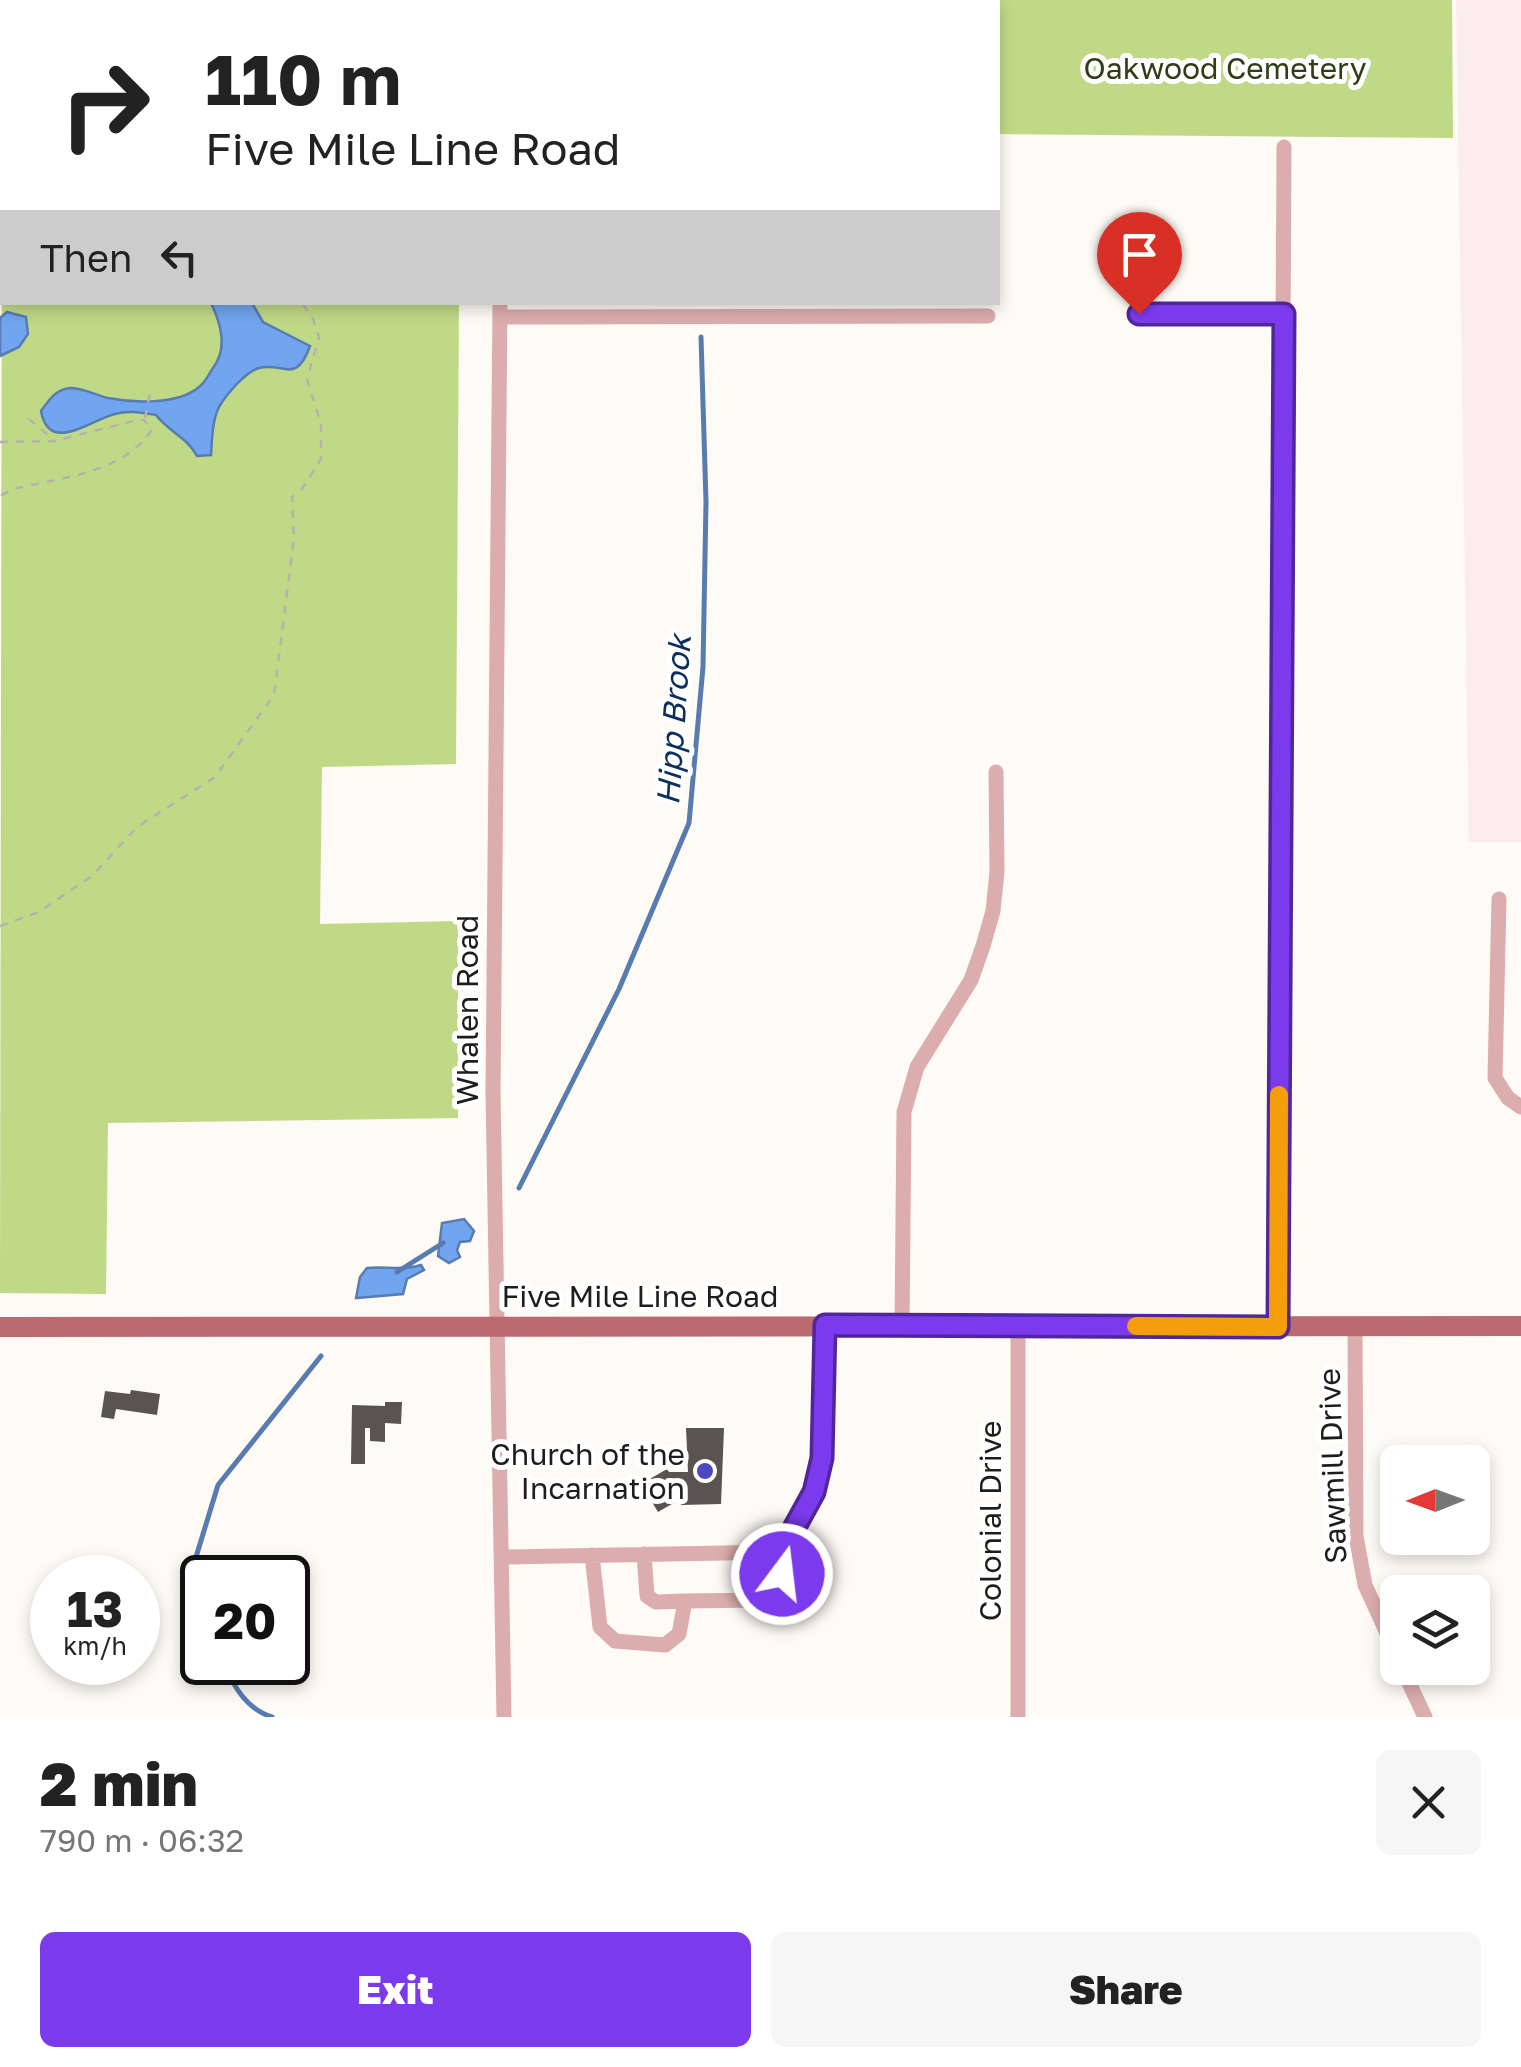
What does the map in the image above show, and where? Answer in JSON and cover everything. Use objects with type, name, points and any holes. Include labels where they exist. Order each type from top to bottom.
[{"type":"main road","name":"Five Mile Line Road","points":[[0,1327],[1521,1326]]},
{"type":"street","points":[[1278,1327],[1284,147]]},
{"type":"street","points":[[500,310],[988,316]]},
{"type":"street","name":"Whalen Road","points":[[500,310],[493,1093],[504,1717]]},
{"type":"street","points":[[1139,314],[1284,314]]},
{"type":"street","points":[[902,1326],[904,1112],[916,1067],[971,980],[984,946],[997,872],[996,772]]},
{"type":"street","points":[[1499,899],[1495,1078],[1508,1098],[1521,1107]]},
{"type":"street","points":[[644,1554],[647,1596],[656,1602],[772,1600],[783,1596],[781,1552],[814,1492],[822,1458],[825,1325]]},
{"type":"street","name":"Colonial Drive","points":[[1018,1326],[1018,1717]]},
{"type":"street","name":"Sawmill Drive","points":[[1355,1326],[1356,1536],[1366,1585],[1380,1617]]},
{"type":"street","points":[[502,1557],[781,1552]]},
{"type":"street","points":[[592,1555],[600,1627],[615,1641],[665,1645],[679,1634],[685,1601]]},
{"type":"street","points":[[1410,1685],[1425,1717]]},
{"type":"path","points":[[0,926],[40,912],[92,876],[137,826],[215,777],[274,696],[294,538],[292,497],[302,489],[321,459],[320,424],[306,379],[318,337],[313,318],[303,305]]},
{"type":"path","points":[[144,420],[150,394]]},
{"type":"path","points":[[28,419],[55,442]]},
{"type":"path","points":[[0,442],[55,442],[144,420]]},
{"type":"path","points":[[0,496],[13,489],[104,467],[143,444],[152,429],[144,420]]},
{"type":"shaded area","points":[[1456,0],[1521,0],[1521,842],[1469,842]]},
{"type":"green space","name":"Oakwood Cemetery","points":[[1000,0],[1452,0],[1453,138],[1000,134]]},
{"type":"green space","points":[[2,305],[459,305],[456,764],[322,767],[320,924],[458,921],[458,1118],[108,1123],[106,1294],[0,1293]]},
{"type":"water","points":[[212,305],[253,305],[263,322],[310,346],[294,369],[259,368],[236,384],[217,412],[211,455],[197,456],[156,415],[120,413],[61,433],[45,424],[41,411],[65,389],[142,401],[168,400],[190,393],[205,381],[218,360],[220,328]]},
{"type":"water","points":[[7,312],[26,317],[28,334],[19,347],[0,356],[0,318]]},
{"type":"water","points":[[464,1219],[474,1231],[470,1241],[460,1242],[460,1257],[449,1263],[438,1256],[442,1223]]},
{"type":"water","points":[[421,1265],[424,1270],[407,1279],[403,1294],[356,1298],[360,1277],[367,1268]]},
{"type":"building","points":[[131,1390],[160,1394],[157,1415],[116,1409],[114,1419],[101,1417],[105,1391],[130,1394]]},
{"type":"building","points":[[385,1402],[402,1402],[401,1424],[385,1423],[385,1442],[370,1441],[370,1428],[365,1428],[365,1464],[351,1464],[352,1405],[385,1406]]},
{"type":"building","name":"Church of the Incarnation","points":[[686,1428],[724,1428],[721,1504],[682,1505],[677,1501],[658,1512],[641,1484],[667,1469],[688,1472]]},
{"type":"waterway","name":"Hipp Brook","points":[[519,1188],[619,989],[689,823],[703,667],[706,502],[701,337]]},
{"type":"waterway","name":"Hipp Brook","points":[[397,1272],[443,1243]]},
{"type":"waterway","name":"Hipp Brook","points":[[197,1555],[218,1485],[321,1356]]},
{"type":"waterway","name":"Hipp Brook","points":[[234,1685],[248,1702],[272,1717]]},
{"type":"slow traffic","points":[[1136,1326],[1278,1327],[1279,1095]]},
{"type":"place","name":"Church of the Incarnation","points":[[705,1471]]},
{"type":"route","points":[[782,1574],[781,1552],[814,1492],[822,1458],[825,1325],[1278,1327],[1284,314],[1139,314]]}]
